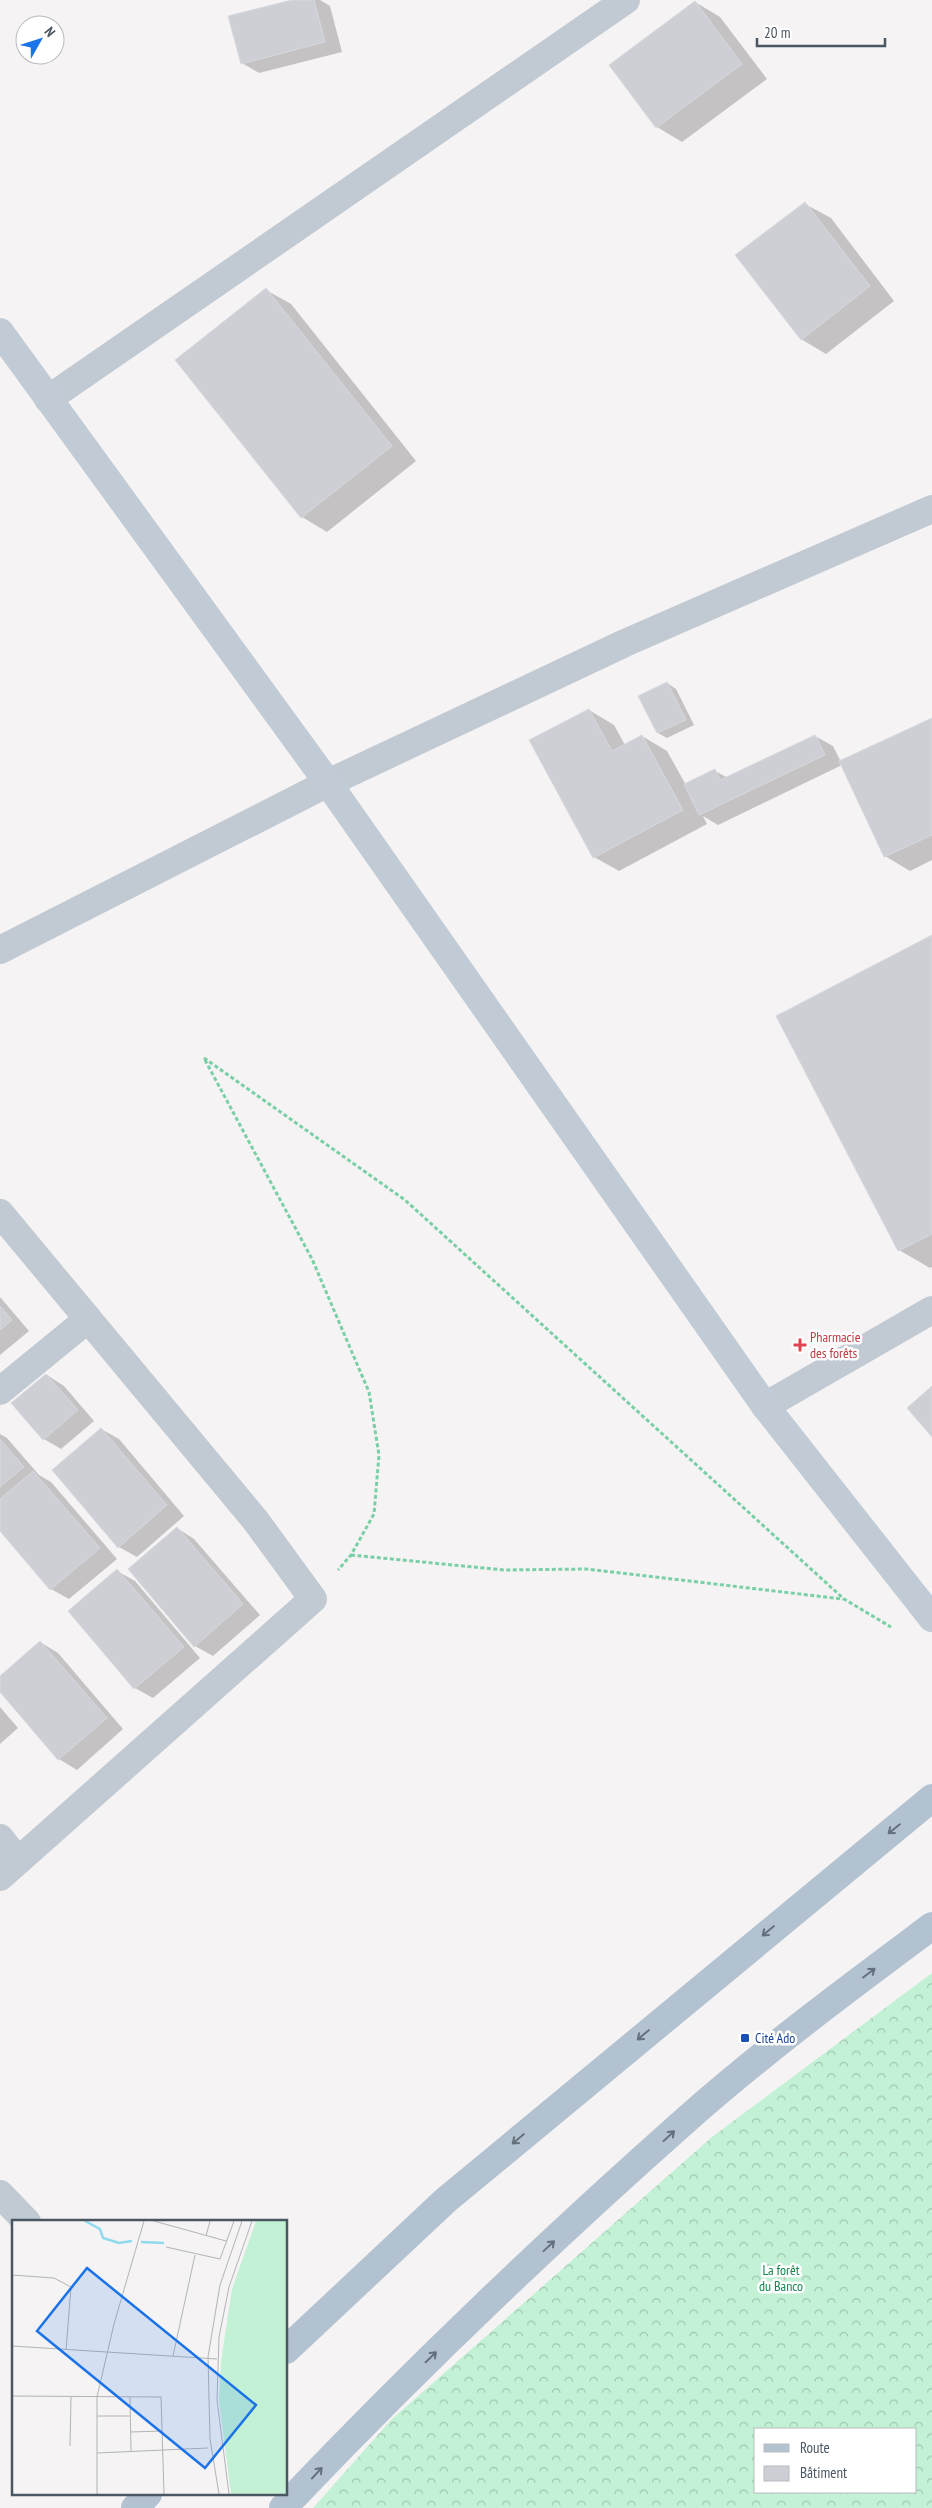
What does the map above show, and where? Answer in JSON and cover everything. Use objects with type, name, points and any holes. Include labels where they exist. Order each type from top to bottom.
[{"type":"main road","points":[[288,2348],[446,2200],[932,1798]]},
{"type":"main road","points":[[283,2508],[353,2434],[479,2310],[689,2118],[830,2002],[932,1926]]},
{"type":"main road","points":[[135,2508],[146,2496]]},
{"type":"street","points":[[48,399],[626,0]]},
{"type":"street","points":[[0,332],[328,783],[765,1406],[932,1618]]},
{"type":"street","points":[[0,950],[328,783],[626,643],[932,509]]},
{"type":"street","points":[[0,1213],[256,1521],[313,1599],[9,1869],[0,1838]]},
{"type":"street","points":[[765,1406],[932,1310]]},
{"type":"street","points":[[0,1391],[88,1319]]},
{"type":"street","points":[[0,2194],[25,2220]]},
{"type":"path","points":[[313,1599],[351,1555],[374,1514],[378,1455],[369,1392],[312,1258],[204,1058],[404,1200],[844,1599],[892,1628]]},
{"type":"path","points":[[351,1555],[504,1570],[586,1569],[844,1599]]},
{"type":"green space","name":"La forêt du Banco","points":[[932,1973],[932,2508],[313,2508],[392,2419],[712,2137]]},
{"type":"building","points":[[292,0],[314,0],[325,42],[241,64],[228,16]]},
{"type":"building","points":[[695,1],[742,64],[656,128],[609,65]]},
{"type":"building","points":[[805,202],[870,286],[801,340],[735,255]]},
{"type":"building","points":[[266,288],[392,446],[301,518],[175,360]]},
{"type":"building","points":[[667,682],[686,720],[657,733],[638,696]]},
{"type":"building","points":[[589,709],[612,751],[642,735],[683,810],[593,858],[529,740]]},
{"type":"building","points":[[932,718],[932,835],[884,857],[839,761]]},
{"type":"building","points":[[815,735],[825,755],[699,815],[684,784],[715,769],[720,780]]},
{"type":"building","points":[[932,935],[932,1234],[898,1251],[776,1016]]},
{"type":"building","points":[[0,1306],[12,1320],[0,1330]]},
{"type":"building","points":[[46,1374],[78,1410],[43,1440],[11,1403]]},
{"type":"building","points":[[932,1386],[932,1437],[907,1408]]},
{"type":"building","points":[[101,1428],[167,1505],[118,1548],[52,1470]]},
{"type":"building","points":[[0,1439],[24,1467],[0,1487]]},
{"type":"building","points":[[33,1471],[100,1548],[50,1590],[0,1531],[0,1499]]},
{"type":"building","points":[[177,1527],[243,1604],[194,1647],[128,1569]]},
{"type":"building","points":[[117,1569],[184,1647],[134,1689],[68,1611]]},
{"type":"building","points":[[40,1641],[107,1718],[58,1760],[0,1692],[0,1676]]},
{"type":"place","name":"Pharmacie des forêts","points":[[800,1345]]},
{"type":"place","name":"Cité Ado","points":[[745,2038]]}]
